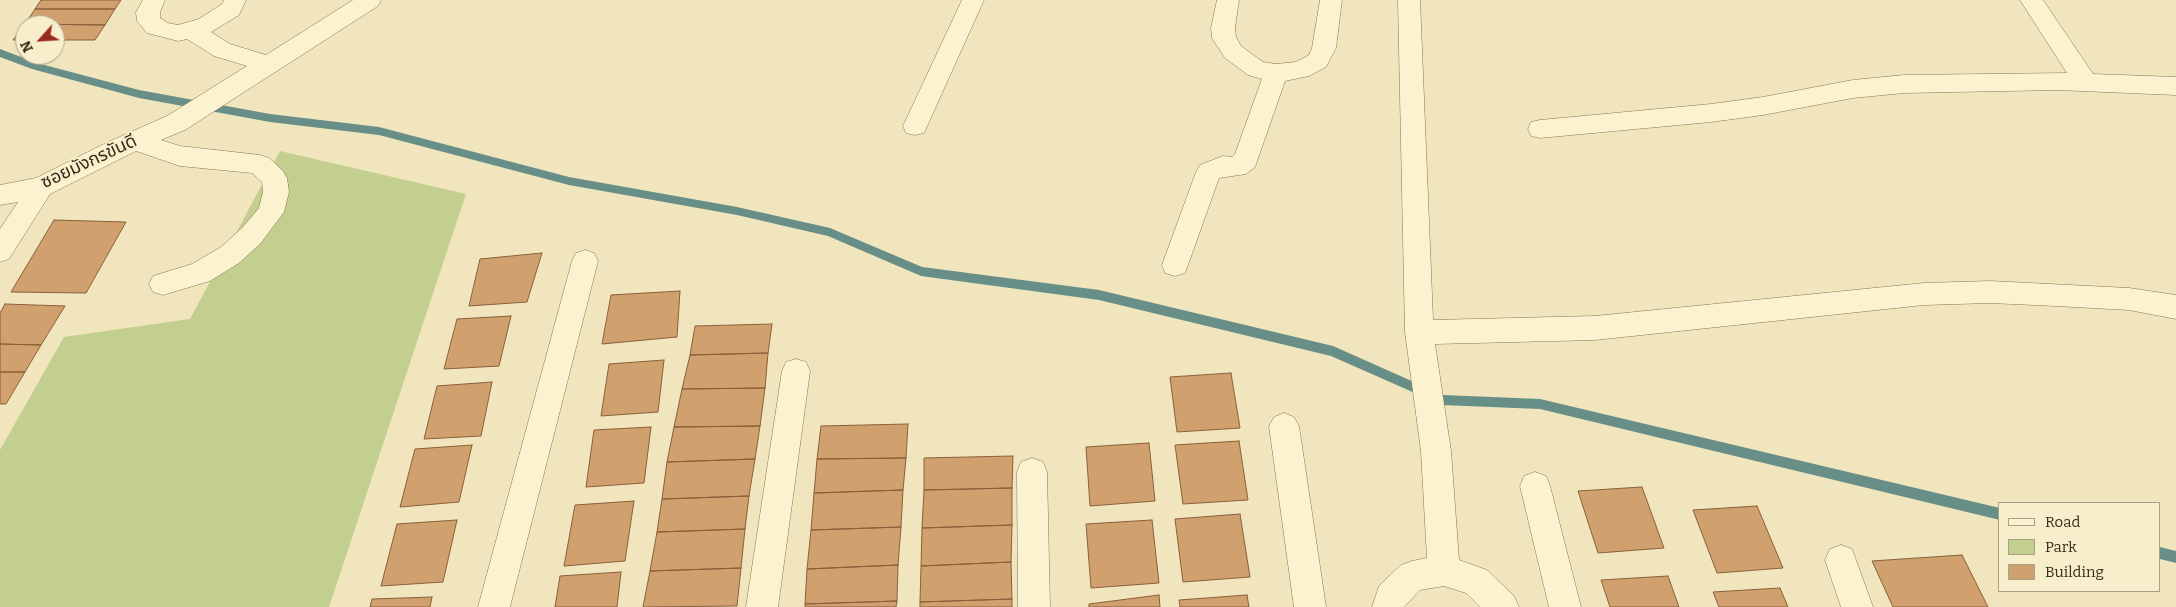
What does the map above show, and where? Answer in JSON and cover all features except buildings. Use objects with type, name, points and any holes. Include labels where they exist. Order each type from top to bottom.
[{"type":"street","points":[[154,0],[148,12],[149,21],[155,27],[178,33],[208,26],[231,9],[236,0]]},
{"type":"street","points":[[192,31],[222,50],[268,64],[370,0]]},
{"type":"street","points":[[915,126],[974,0]]},
{"type":"street","points":[[1228,0],[1223,28],[1224,38],[1233,52],[1256,68],[1276,73],[1301,70],[1318,61],[1324,48],[1331,0]]},
{"type":"street","points":[[1409,0],[1419,332],[1436,451],[1444,571]]},
{"type":"street","points":[[2031,0],[2086,82]]},
{"type":"street","name":"ซอยมังกรขันดี","points":[[0,195],[41,186],[176,123],[268,64]]},
{"type":"street","points":[[1175,265],[1209,172],[1223,166],[1237,167],[1246,160],[1276,73]]},
{"type":"street","points":[[1540,129],[1764,106],[1854,89],[1904,84],[2086,82],[2176,86]]},
{"type":"street","points":[[135,141],[180,156],[260,165],[274,178],[276,192],[271,212],[251,236],[230,255],[200,273],[163,284]]},
{"type":"street","points":[[0,251],[41,186]]},
{"type":"street","points":[[494,607],[585,261]]},
{"type":"street","points":[[1419,332],[1595,328],[1924,294],[1990,292],[2129,299],[2176,308]]},
{"type":"street","points":[[762,607],[796,371]]},
{"type":"street","points":[[1284,426],[1310,607]]},
{"type":"street","points":[[1032,472],[1034,607]]},
{"type":"street","points":[[1535,486],[1565,607]]},
{"type":"street","points":[[1841,560],[1857,607]]},
{"type":"street","points":[[1388,607],[1390,597],[1412,576],[1444,571],[1476,581],[1503,607]]},
{"type":"green space","points":[[280,151],[466,194],[329,607],[0,607],[0,450],[64,337],[190,319]]},
{"type":"waterway","points":[[0,53],[35,66],[139,94],[270,118],[379,131],[569,181],[737,211],[830,232],[921,271],[1099,295],[1333,351],[1442,400],[1540,404],[1998,514]]},
{"type":"waterway","points":[[2161,553],[2176,557]]}]
